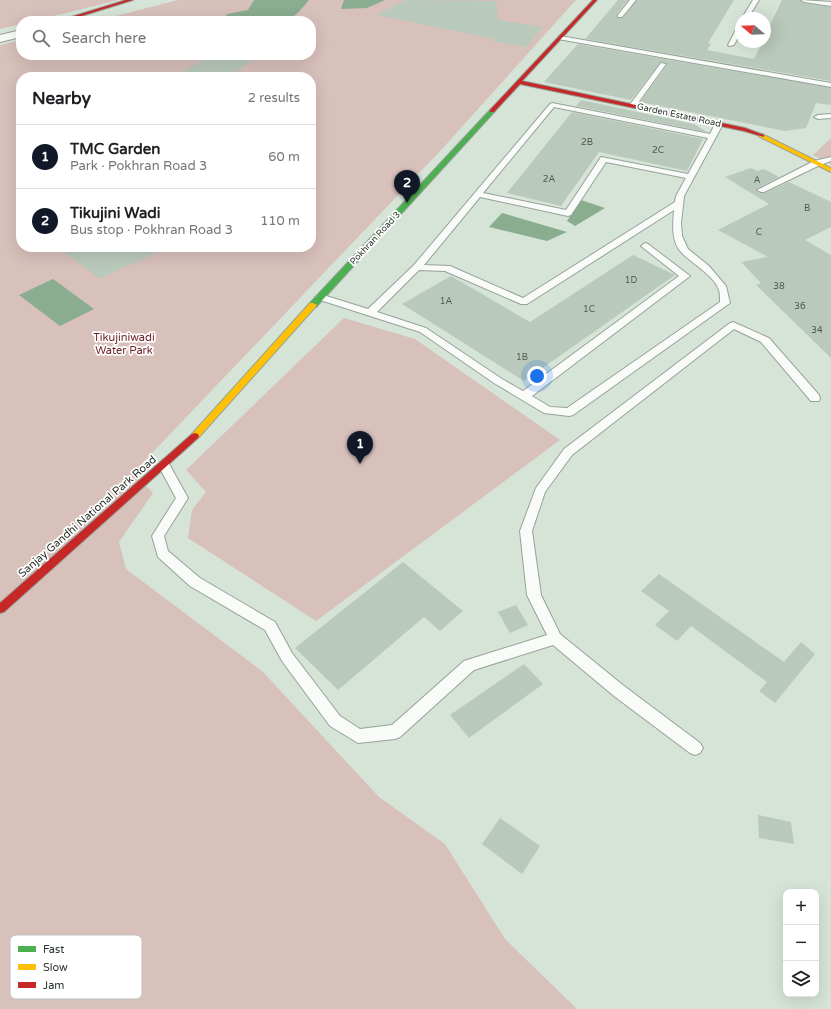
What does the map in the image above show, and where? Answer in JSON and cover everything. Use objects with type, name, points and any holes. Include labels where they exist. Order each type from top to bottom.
[{"type":"street","points":[[77,16],[131,0]]},
{"type":"street","name":"Pokhran Road 3","points":[[190,442],[320,297],[595,0]]},
{"type":"street","points":[[0,39],[16,34]]},
{"type":"street","name":"Garden Estate Road","points":[[519,82],[757,133],[831,170]]},
{"type":"street","name":"Sanjay Gandhi National Park Road","points":[[0,609],[190,442]]},
{"type":"lane","points":[[620,16],[633,0]]},
{"type":"lane","points":[[749,12],[756,0]]},
{"type":"lane","points":[[804,0],[831,4]]},
{"type":"lane","points":[[731,45],[735,37]]},
{"type":"lane","points":[[560,38],[831,85]]},
{"type":"lane","points":[[633,106],[663,64]]},
{"type":"lane","points":[[370,313],[417,267],[552,105],[712,137]]},
{"type":"lane","points":[[818,117],[831,116]]},
{"type":"lane","points":[[320,297],[423,330],[498,381],[548,410],[569,412],[725,303],[723,288],[706,268],[684,250],[678,236],[677,223],[680,196],[719,124]]},
{"type":"lane","points":[[478,194],[568,213],[604,159],[690,177]]},
{"type":"lane","points":[[761,190],[817,163],[831,159]]},
{"type":"lane","points":[[417,267],[447,268],[524,302],[679,203]]},
{"type":"lane","points":[[524,396],[685,276],[645,246]]},
{"type":"lane","points":[[694,748],[619,691],[556,638],[534,595],[526,531],[540,491],[568,452],[733,325],[765,340],[816,398]]},
{"type":"lane","points":[[164,465],[182,498],[158,536],[162,553],[195,582],[270,626],[287,657],[335,721],[358,736],[395,732],[469,665],[556,638]]},
{"type":"green space","points":[[0,0],[119,0],[53,16],[16,16],[16,25],[0,29]]},
{"type":"green space","name":"Tikujiniwadi Water Park","points":[[178,0],[576,0],[442,149],[133,473],[153,493],[119,542],[126,569],[262,671],[379,797],[445,844],[505,939],[577,1009],[0,1009],[0,45],[16,41],[16,60],[316,60],[316,16],[116,16]]},
{"type":"green space","points":[[831,138],[831,164],[813,155]]},
{"type":"green space","points":[[344,318],[415,339],[560,440],[316,621],[188,538],[192,510],[206,492],[186,470]]},
{"type":"shaded area","points":[[254,0],[309,0],[301,10],[294,16],[226,16],[227,14],[248,10]]},
{"type":"shaded area","points":[[344,0],[385,0],[367,8],[341,9]]},
{"type":"shaded area","points":[[581,200],[605,208],[575,226],[567,221]]},
{"type":"shaded area","points":[[502,213],[567,232],[547,241],[489,227]]},
{"type":"shaded area","points":[[53,279],[94,309],[60,326],[19,295]]},
{"type":"building","points":[[406,0],[496,1],[498,20],[543,27],[526,47],[492,41],[495,39],[376,15]]},
{"type":"building","points":[[618,0],[628,0],[617,14],[618,18],[623,18],[637,0],[734,0],[708,43],[711,44],[707,50],[754,59],[759,48],[771,48],[771,23],[782,0],[800,0],[804,3],[831,7],[831,81],[585,39]]},
{"type":"building","points":[[578,44],[831,88],[831,105],[816,103],[806,128],[785,131],[640,102],[667,65],[666,63],[661,62],[631,100],[544,82]]},
{"type":"building","points":[[204,60],[245,60],[252,62],[234,72],[181,72]]},
{"type":"building","points":[[581,100],[694,124],[707,132],[576,106]]},
{"type":"building","points":[[572,112],[703,139],[687,171],[599,152],[561,206],[507,193]]},
{"type":"building","points":[[751,168],[757,171],[764,169],[779,177],[756,189],[756,191],[760,193],[765,193],[789,182],[831,202],[831,227],[805,240],[831,255],[831,358],[756,285],[761,283],[741,262],[768,257],[718,230],[769,204],[725,177]]},
{"type":"building","points":[[64,252],[157,252],[100,279]]},
{"type":"building","points":[[633,255],[675,275],[524,381],[402,304],[451,276],[530,322]]},
{"type":"building","points":[[403,562],[463,611],[440,631],[424,617],[338,690],[295,648]]},
{"type":"building","points":[[659,574],[784,662],[801,642],[815,654],[775,703],[759,691],[767,682],[691,626],[677,641],[655,625],[669,611],[641,591]]},
{"type":"building","points":[[516,605],[528,625],[510,633],[498,612]]},
{"type":"building","points":[[524,664],[543,684],[469,738],[450,715]]},
{"type":"building","points":[[758,815],[791,822],[794,844],[759,838]]},
{"type":"building","points":[[500,818],[540,846],[522,874],[482,844]]},
{"type":"traffic: fast","points":[[313,305],[492,111]]},
{"type":"traffic: slow","points":[[762,136],[831,170]]},
{"type":"traffic: slow","points":[[195,436],[313,305]]},
{"type":"traffic: jam","points":[[77,16],[131,0]]},
{"type":"traffic: jam","points":[[492,111],[595,0]]},
{"type":"traffic: jam","points":[[519,82],[745,130],[762,136]]},
{"type":"traffic: jam","points":[[0,609],[195,436]]},
{"type":"place","name":"Tikujini Wadi","points":[[407,203]]},
{"type":"place","name":"TMC Garden","points":[[360,464]]}]
